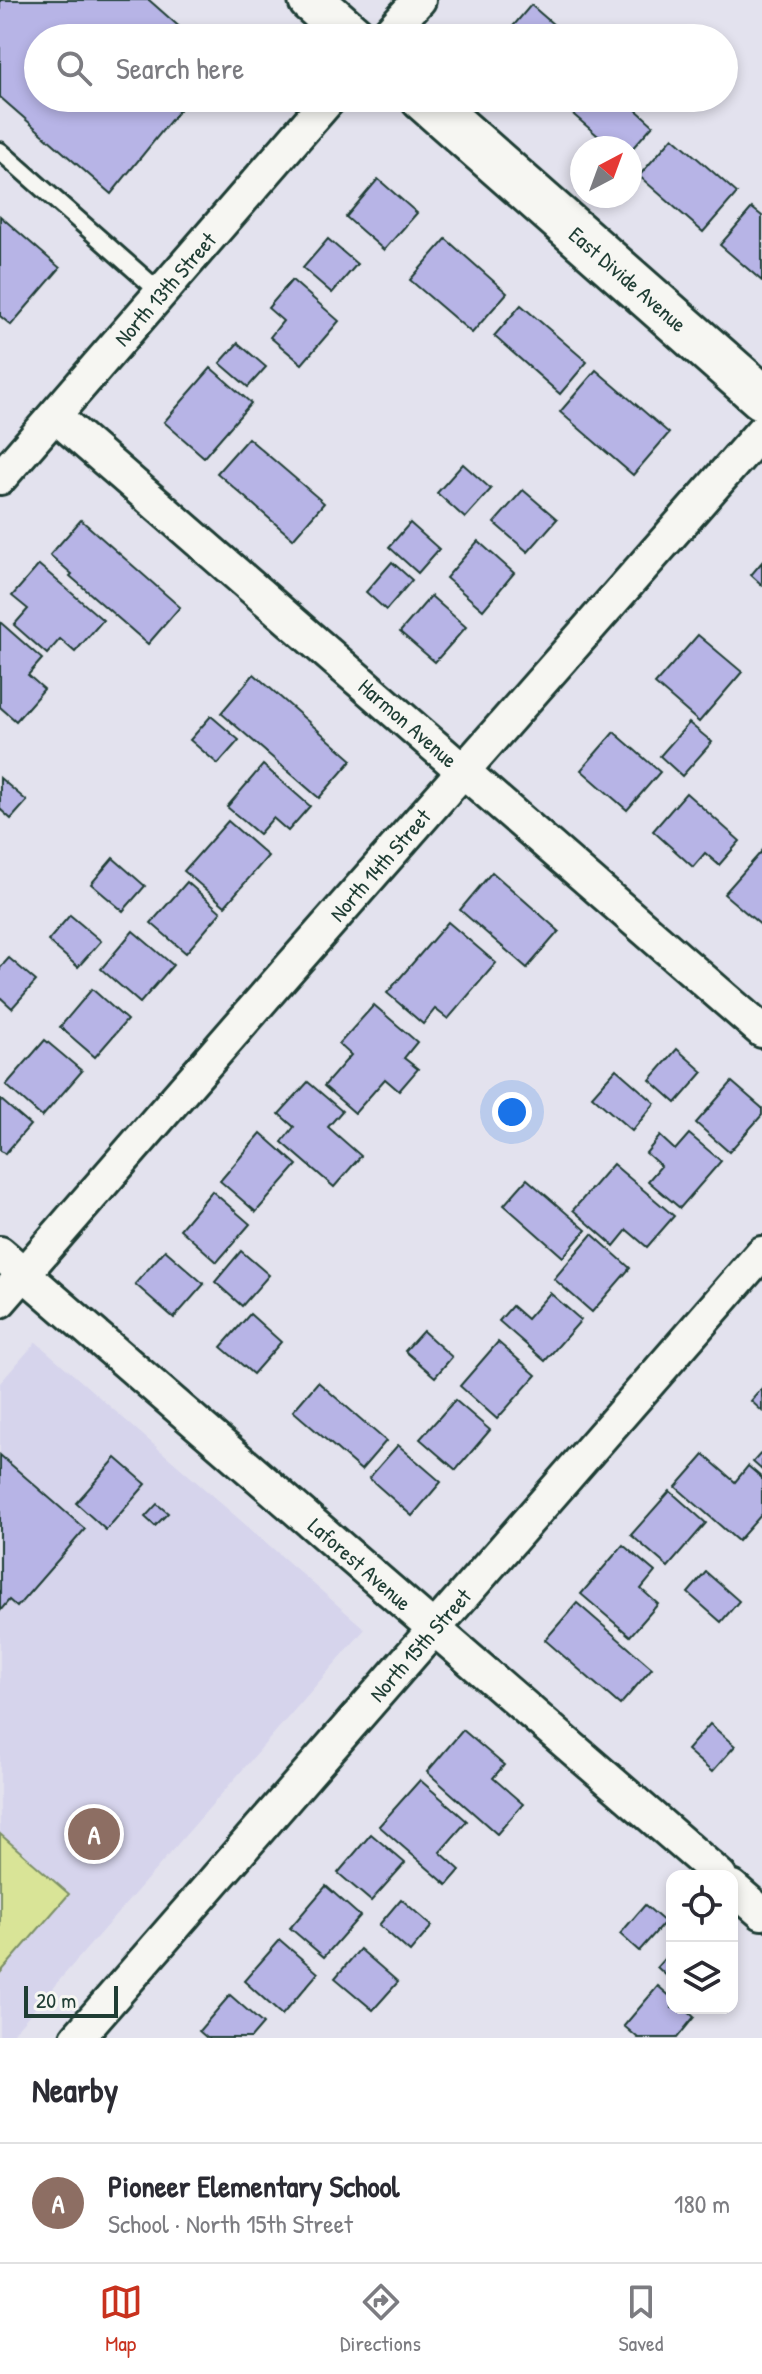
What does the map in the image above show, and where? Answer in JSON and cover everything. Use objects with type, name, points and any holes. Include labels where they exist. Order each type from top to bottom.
[{"type":"street","points":[[311,0],[338,24]]},
{"type":"street","points":[[397,24],[419,0]]},
{"type":"street","name":"North 13th Street","points":[[0,478],[318,112]]},
{"type":"street","name":"East Divide Avenue","points":[[439,112],[762,397]]},
{"type":"street","name":"Harmon Avenue","points":[[55,416],[762,1031]]},
{"type":"street","name":"North 14th Street","points":[[0,1301],[12,1264],[464,771],[762,431]]},
{"type":"street","name":"North 15th Street","points":[[77,2038],[762,1253]]},
{"type":"street","name":"Laforest Avenue","points":[[12,1264],[713,1870]]},
{"type":"street","points":[[738,1892],[762,1913]]},
{"type":"lane","points":[[0,151],[161,293]]},
{"type":"shaded area","points":[[36,1342],[365,1629],[9,2038],[0,2038],[0,1383]]},
{"type":"green space","points":[[0,1834],[69,1894],[0,1973]]},
{"type":"building","points":[[0,0],[149,0],[176,24],[24,24],[24,112],[178,112],[111,194],[0,97]]},
{"type":"building","points":[[531,5],[553,24],[515,24]]},
{"type":"building","points":[[570,112],[639,112],[653,125],[642,137],[598,136]]},
{"type":"building","points":[[673,137],[737,193],[703,232],[642,179],[642,173]]},
{"type":"building","points":[[378,179],[417,213],[384,250],[346,217]]},
{"type":"building","points":[[752,208],[762,216],[762,281],[720,245]]},
{"type":"building","points":[[0,216],[60,268],[11,325],[0,316]]},
{"type":"building","points":[[328,239],[357,264],[332,293],[303,268]]},
{"type":"building","points":[[446,239],[507,293],[472,333],[410,280]]},
{"type":"building","points":[[292,280],[339,321],[302,364],[270,337],[283,321],[268,308]]},
{"type":"building","points":[[521,305],[587,362],[560,394],[494,336]]},
{"type":"building","points":[[238,343],[266,367],[248,387],[220,363]]},
{"type":"building","points":[[211,368],[251,403],[204,457],[164,422]]},
{"type":"building","points":[[596,370],[669,433],[633,475],[560,412]]},
{"type":"building","points":[[248,438],[324,503],[293,539],[217,473]]},
{"type":"building","points":[[463,464],[491,489],[465,518],[437,493]]},
{"type":"building","points":[[523,490],[557,519],[528,552],[494,523]]},
{"type":"building","points":[[81,520],[180,607],[148,644],[50,555]]},
{"type":"building","points":[[410,523],[439,549],[418,573],[389,547]]},
{"type":"building","points":[[478,541],[514,573],[483,610],[446,578]]},
{"type":"building","points":[[392,562],[412,580],[386,610],[366,592]]},
{"type":"building","points":[[762,562],[762,585],[751,575]]},
{"type":"building","points":[[39,565],[103,620],[75,652],[60,639],[47,654],[14,625],[28,609],[12,596]]},
{"type":"building","points":[[431,596],[466,627],[435,662],[400,632]]},
{"type":"building","points":[[0,622],[42,659],[28,675],[44,689],[16,721],[0,707]]},
{"type":"building","points":[[698,635],[742,672],[699,722],[655,684]]},
{"type":"building","points":[[254,674],[352,760],[319,798],[221,713]]},
{"type":"building","points":[[211,716],[239,740],[218,764],[190,740]]},
{"type":"building","points":[[689,723],[712,742],[682,776],[660,756]]},
{"type":"building","points":[[614,732],[660,772],[627,810],[581,770]]},
{"type":"building","points":[[263,765],[310,806],[288,831],[273,818],[259,834],[227,807]]},
{"type":"building","points":[[0,778],[27,801],[11,819],[0,809]]},
{"type":"building","points":[[686,793],[740,841],[719,865],[705,853],[693,867],[653,831]]},
{"type":"building","points":[[228,821],[268,856],[225,906],[184,871]]},
{"type":"building","points":[[762,851],[762,926],[724,894]]},
{"type":"building","points":[[113,858],[145,886],[123,911],[91,884]]},
{"type":"building","points":[[492,872],[559,931],[527,968],[460,910]]},
{"type":"building","points":[[187,882],[221,912],[186,953],[151,923]]},
{"type":"building","points":[[70,915],[101,941],[78,967],[48,941]]},
{"type":"building","points":[[448,922],[496,963],[448,1019],[435,1009],[423,1024],[387,993]]},
{"type":"building","points":[[133,931],[173,965],[140,1003],[101,969]]},
{"type":"building","points":[[9,958],[36,981],[12,1008],[0,997],[0,968]]},
{"type":"building","points":[[92,989],[127,1020],[95,1057],[60,1027]]},
{"type":"building","points":[[374,1005],[417,1042],[404,1058],[418,1069],[399,1091],[385,1079],[355,1113],[324,1086],[351,1055],[339,1044]]},
{"type":"building","points":[[45,1040],[82,1071],[42,1117],[6,1085]]},
{"type":"building","points":[[677,1049],[703,1072],[676,1103],[650,1080]]},
{"type":"building","points":[[616,1069],[655,1103],[632,1131],[592,1096]]},
{"type":"building","points":[[308,1082],[342,1111],[328,1127],[361,1156],[334,1187],[282,1142],[294,1127],[279,1114]]},
{"type":"building","points":[[732,1082],[762,1108],[762,1115],[729,1152],[696,1123]]},
{"type":"building","points":[[0,1099],[30,1125],[5,1154],[0,1150]]},
{"type":"building","points":[[261,1133],[297,1165],[256,1212],[220,1181]]},
{"type":"building","points":[[689,1134],[721,1161],[680,1208],[648,1181],[661,1166],[646,1153],[660,1136],[675,1150]]},
{"type":"building","points":[[613,1164],[674,1216],[647,1247],[627,1230],[614,1246],[573,1210]]},
{"type":"building","points":[[527,1179],[586,1230],[563,1257],[504,1205]]},
{"type":"building","points":[[212,1191],[250,1224],[217,1262],[180,1229]]},
{"type":"building","points":[[592,1234],[630,1268],[592,1312],[554,1279]]},
{"type":"building","points":[[165,1250],[204,1284],[174,1318],[135,1284]]},
{"type":"building","points":[[241,1251],[269,1275],[242,1306],[215,1282]]},
{"type":"building","points":[[550,1293],[581,1320],[545,1361],[499,1321],[512,1306],[527,1319]]},
{"type":"building","points":[[250,1314],[281,1342],[253,1374],[221,1347]]},
{"type":"building","points":[[423,1331],[452,1357],[435,1377],[405,1351]]},
{"type":"building","points":[[498,1342],[536,1375],[497,1419],[460,1386]]},
{"type":"building","points":[[318,1382],[386,1441],[361,1470],[293,1411]]},
{"type":"building","points":[[762,1388],[762,1411],[751,1401]]},
{"type":"building","points":[[455,1400],[490,1430],[456,1470],[420,1439]]},
{"type":"building","points":[[398,1445],[441,1482],[412,1516],[369,1478]]},
{"type":"building","points":[[762,1452],[762,1470],[753,1462]]},
{"type":"building","points":[[0,1455],[85,1529],[17,1607],[9,1600],[0,1611]]},
{"type":"building","points":[[704,1455],[735,1482],[748,1466],[762,1478],[762,1514],[738,1541],[676,1487]]},
{"type":"building","points":[[116,1458],[146,1484],[106,1530],[76,1503]]},
{"type":"building","points":[[670,1491],[706,1523],[668,1567],[631,1535]]},
{"type":"building","points":[[157,1504],[168,1513],[155,1526],[145,1517]]},
{"type":"building","points":[[623,1545],[655,1572],[641,1589],[658,1604],[630,1636],[581,1594]]},
{"type":"building","points":[[706,1572],[739,1601],[721,1622],[688,1593]]},
{"type":"building","points":[[577,1603],[652,1668],[620,1705],[545,1640]]},
{"type":"building","points":[[710,1724],[735,1746],[712,1772],[687,1750]]},
{"type":"building","points":[[463,1730],[504,1765],[493,1778],[523,1804],[497,1834],[427,1772]]},
{"type":"building","points":[[420,1780],[467,1821],[440,1852],[460,1870],[447,1885],[379,1826]]},
{"type":"building","points":[[371,1834],[405,1863],[371,1901],[338,1873]]},
{"type":"building","points":[[326,1886],[360,1916],[324,1957],[290,1928]]},
{"type":"building","points":[[401,1899],[432,1926],[410,1952],[379,1925]]},
{"type":"building","points":[[645,1905],[665,1922],[639,1951],[620,1934]]},
{"type":"building","points":[[280,1940],[318,1973],[282,2015],[244,1981]]},
{"type":"building","points":[[360,1949],[398,1982],[373,2010],[335,1978]]},
{"type":"building","points":[[666,1957],[666,1975],[657,1967]]},
{"type":"building","points":[[658,1986],[666,1993],[666,2014],[691,2014],[694,2017],[677,2038],[638,2038],[624,2026]]},
{"type":"building","points":[[230,1995],[263,2024],[251,2038],[207,2038],[199,2031]]},
{"type":"place","name":"Pioneer Elementary School","points":[[94,1834]]}]
